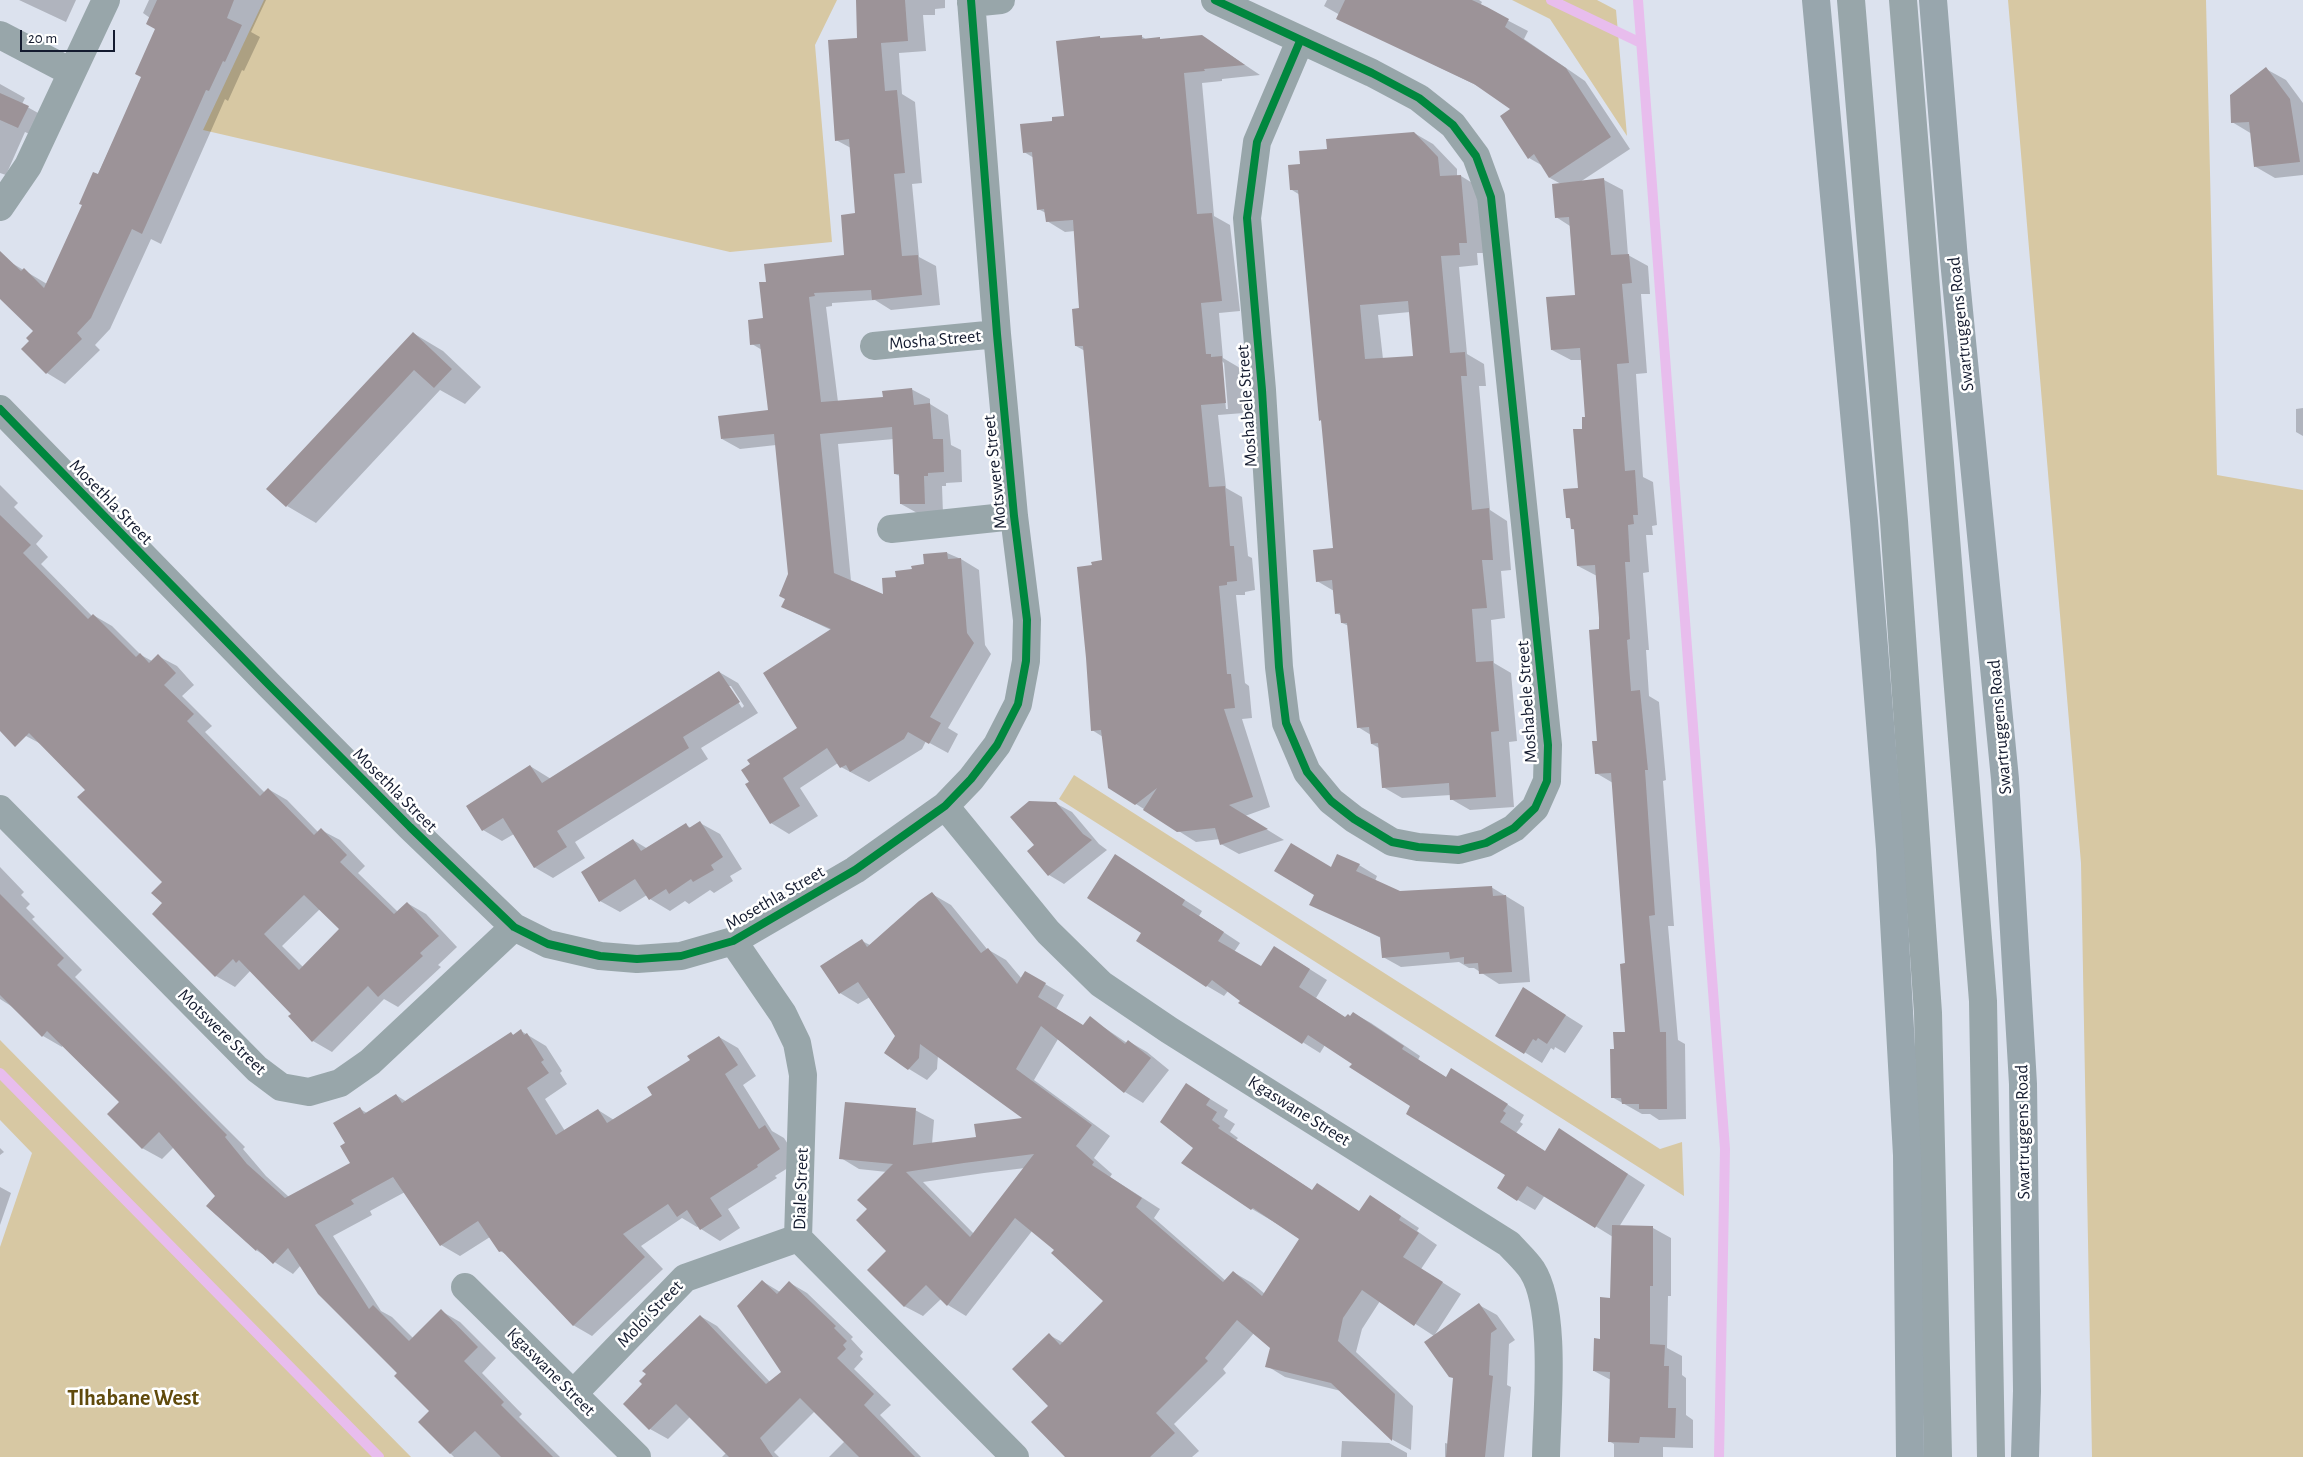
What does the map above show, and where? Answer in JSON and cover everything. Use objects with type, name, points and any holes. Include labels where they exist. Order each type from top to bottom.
[{"type":"main road","points":[[1816,0],[1864,521],[1890,848],[1907,1156],[1910,1457]]},
{"type":"main road","name":"Swartruggens Road","points":[[1933,0],[1954,260],[2006,799],[2023,1084],[2027,1391],[2025,1457]]},
{"type":"street","points":[[0,207],[28,166],[106,0]]},
{"type":"street","points":[[971,1],[1001,0]]},
{"type":"street","name":"Moshabele Street","points":[[1215,0],[1372,73],[1419,98],[1453,125],[1476,156],[1491,197],[1548,745],[1546,781],[1535,808],[1514,828],[1486,843],[1459,850],[1392,842],[1354,819],[1331,801],[1307,772],[1286,723],[1279,667],[1262,390],[1247,218],[1257,142],[1300,40]]},
{"type":"street","points":[[1851,0],[1895,531],[1928,1013],[1938,1457]]},
{"type":"street","points":[[1903,0],[1983,1002],[1991,1457]]},
{"type":"street","name":"Motswere Street","points":[[856,870],[945,806],[971,779],[997,745],[1018,704],[1026,661],[1027,620],[1014,516],[996,334],[971,1]]},
{"type":"street","points":[[0,35],[72,72]]},
{"type":"street","name":"Mosha Street","points":[[874,346],[996,334]]},
{"type":"street","name":"Mosethla Street","points":[[0,409],[269,686],[410,827],[514,927],[548,944],[600,956],[637,959],[681,956],[733,942],[856,870]]},
{"type":"street","points":[[891,529],[1014,516]]},
{"type":"street","name":"Kgaswane Street","points":[[945,806],[1048,932],[1101,984],[1169,1030],[1508,1244],[1532,1270],[1544,1298],[1548,1331],[1546,1457]]},
{"type":"street","name":"Motswere Street","points":[[0,809],[257,1069],[281,1087],[309,1092],[340,1083],[370,1062],[514,927]]},
{"type":"street","name":"Diale Street","points":[[733,942],[783,1014],[797,1044],[803,1074],[798,1238],[1015,1457]]},
{"type":"street","name":"Moloi Street","points":[[574,1393],[685,1278],[798,1238]]},
{"type":"street","name":"Kgaswane Street","points":[[465,1287],[637,1457]]},
{"type":"shaded area","points":[[264,0],[837,0],[815,45],[832,242],[730,252],[203,130]]},
{"type":"shaded area","points":[[1512,0],[1597,0],[1616,10],[1627,136],[1550,19]]},
{"type":"shaded area","points":[[2008,0],[2206,0],[2217,475],[2303,490],[2303,1457],[2092,1457],[2081,863]]},
{"type":"shaded area","points":[[1074,775],[1660,1149],[1682,1142],[1684,1196],[1059,799]]},
{"type":"shaded area","points":[[0,1040],[411,1457],[0,1457],[0,1247],[32,1153],[0,1120]]},
{"type":"building","points":[[157,0],[234,0],[227,18],[242,25],[209,91],[206,90],[142,234],[132,229],[91,318],[77,333],[82,339],[46,374],[21,349],[29,341],[26,338],[33,331],[0,299],[0,251],[21,271],[24,268],[44,288],[82,205],[79,204],[93,172],[98,174],[141,77],[135,74],[155,29],[146,24]]},
{"type":"building","points":[[856,0],[905,0],[908,41],[881,43],[885,91],[897,90],[905,173],[894,174],[902,256],[918,255],[922,295],[872,300],[871,290],[814,293],[815,296],[809,297],[821,402],[883,397],[882,391],[912,388],[914,405],[930,403],[933,439],[943,439],[944,472],[928,473],[928,476],[924,476],[925,504],[900,504],[899,474],[894,474],[892,427],[820,434],[834,573],[883,594],[882,578],[896,577],[895,571],[912,569],[911,566],[924,564],[923,554],[947,552],[948,559],[961,558],[967,633],[974,643],[930,717],[941,723],[929,744],[908,732],[904,739],[850,772],[846,765],[840,768],[827,748],[783,778],[800,806],[770,824],[745,784],[749,782],[741,770],[750,764],[747,760],[797,728],[763,673],[831,629],[781,607],[785,599],[779,596],[788,574],[774,434],[721,439],[718,416],[768,410],[760,344],[750,345],[748,320],[763,318],[759,282],[766,282],[764,264],[844,255],[841,215],[855,213],[849,139],[835,141],[828,40],[857,38]]},
{"type":"building","points":[[1345,0],[1472,0],[1487,7],[1509,19],[1505,27],[1566,68],[1611,137],[1549,178],[1534,154],[1528,159],[1500,116],[1510,109],[1474,84],[1336,19]]},
{"type":"building","points":[[1142,35],[1142,39],[1160,37],[1160,39],[1202,35],[1245,65],[1184,73],[1197,214],[1212,213],[1222,301],[1201,303],[1206,354],[1211,354],[1211,357],[1222,356],[1226,403],[1201,405],[1209,487],[1225,486],[1230,546],[1234,546],[1237,581],[1227,582],[1227,585],[1219,586],[1227,674],[1231,674],[1235,708],[1224,709],[1253,797],[1229,805],[1268,829],[1220,845],[1215,828],[1177,832],[1143,810],[1157,788],[1135,805],[1108,788],[1101,730],[1091,731],[1077,567],[1092,565],[1091,562],[1102,560],[1083,346],[1075,346],[1072,309],[1079,308],[1073,220],[1046,222],[1044,209],[1037,210],[1032,152],[1023,153],[1020,124],[1052,121],[1052,117],[1064,116],[1056,41],[1100,36],[1100,38]]},
{"type":"building","points":[[2266,67],[2290,99],[2300,162],[2254,167],[2249,122],[2231,123],[2230,95]]},
{"type":"building","points":[[0,93],[29,106],[18,128],[0,120]]},
{"type":"building","points":[[1414,132],[1438,157],[1440,176],[1461,175],[1467,243],[1459,243],[1460,255],[1441,256],[1450,353],[1465,352],[1467,376],[1461,376],[1472,510],[1489,508],[1493,560],[1482,560],[1487,608],[1472,609],[1476,662],[1493,661],[1499,731],[1491,732],[1496,797],[1450,800],[1449,783],[1382,788],[1378,743],[1371,744],[1369,727],[1357,728],[1347,623],[1341,623],[1340,613],[1335,614],[1332,580],[1316,582],[1313,550],[1333,548],[1321,420],[1319,421],[1298,190],[1290,190],[1288,165],[1300,164],[1299,151],[1327,149],[1326,139]],"holes":[[[1408,301],[1413,356],[1365,359],[1360,305]]]},
{"type":"building","points":[[1604,178],[1611,255],[1629,254],[1632,283],[1622,284],[1629,363],[1617,364],[1625,471],[1635,470],[1638,515],[1633,515],[1634,524],[1628,525],[1630,562],[1625,562],[1630,639],[1627,640],[1631,691],[1640,690],[1648,770],[1645,770],[1655,915],[1649,916],[1660,1032],[1666,1032],[1667,1109],[1639,1109],[1639,1104],[1622,1104],[1621,1098],[1611,1098],[1610,1049],[1614,1049],[1613,1032],[1625,1032],[1620,964],[1625,963],[1611,773],[1595,774],[1592,741],[1597,741],[1589,630],[1599,629],[1595,565],[1577,566],[1574,529],[1571,529],[1570,518],[1566,518],[1563,489],[1578,488],[1573,429],[1582,429],[1582,417],[1585,417],[1580,348],[1551,350],[1546,297],[1575,295],[1569,217],[1555,218],[1552,184]]},
{"type":"building","points":[[413,332],[452,369],[434,388],[414,370],[286,507],[266,489]]},
{"type":"building","points":[[0,515],[31,545],[23,553],[88,619],[93,614],[136,657],[140,653],[149,663],[158,654],[176,673],[164,685],[194,714],[187,721],[260,796],[268,788],[314,835],[321,828],[347,855],[340,862],[394,914],[407,902],[439,936],[420,953],[423,956],[378,997],[368,986],[312,1042],[288,1016],[291,1014],[239,960],[236,963],[233,959],[215,977],[152,914],[162,903],[151,893],[162,882],[77,797],[85,790],[29,733],[15,747],[0,731]],"holes":[[[304,895],[339,929],[299,970],[264,934]]]},
{"type":"building","points":[[719,671],[740,702],[683,737],[689,748],[557,831],[567,847],[534,868],[503,818],[482,831],[466,806],[530,765],[542,783]]},
{"type":"building","points":[[1029,801],[1056,802],[1083,834],[1092,840],[1048,876],[1027,851],[1034,845],[1010,817]]},
{"type":"building","points":[[700,821],[723,857],[711,865],[714,870],[693,882],[691,879],[669,894],[666,889],[649,900],[635,879],[599,902],[581,872],[633,839],[641,851],[686,823],[689,828]]},
{"type":"building","points":[[1291,843],[1331,867],[1337,854],[1360,864],[1356,871],[1400,891],[1492,886],[1493,896],[1506,895],[1512,972],[1479,974],[1478,963],[1464,964],[1464,957],[1450,959],[1449,952],[1382,958],[1380,937],[1309,905],[1314,895],[1274,871]]},
{"type":"building","points":[[1115,854],[1185,900],[1182,905],[1224,932],[1218,941],[1261,966],[1274,946],[1310,969],[1299,987],[1345,1017],[1348,1014],[1350,1016],[1353,1012],[1404,1046],[1402,1049],[1446,1077],[1451,1068],[1508,1104],[1503,1111],[1506,1113],[1500,1122],[1545,1151],[1559,1128],[1628,1174],[1595,1228],[1527,1186],[1517,1201],[1497,1188],[1505,1175],[1406,1114],[1410,1106],[1349,1067],[1352,1064],[1308,1035],[1302,1044],[1238,1003],[1240,1001],[1212,980],[1206,987],[1136,941],[1141,933],[1087,898]]},
{"type":"building","points":[[932,892],[981,953],[988,948],[1017,984],[1025,971],[1046,983],[1038,997],[1083,1025],[1090,1016],[1125,1044],[1128,1040],[1151,1058],[1124,1093],[1041,1026],[1016,1069],[1092,1125],[1076,1146],[1094,1162],[1092,1165],[1142,1198],[1136,1207],[1223,1282],[1233,1271],[1262,1296],[1299,1239],[1253,1208],[1251,1210],[1181,1163],[1193,1148],[1160,1122],[1186,1083],[1210,1099],[1206,1105],[1217,1112],[1212,1120],[1220,1126],[1218,1128],[1312,1190],[1317,1183],[1359,1211],[1370,1195],[1401,1216],[1399,1220],[1419,1233],[1403,1257],[1443,1282],[1414,1326],[1362,1290],[1343,1318],[1338,1341],[1395,1394],[1392,1441],[1331,1383],[1265,1367],[1270,1348],[1237,1320],[1205,1358],[1208,1361],[1156,1413],[1175,1433],[1150,1457],[1065,1457],[1031,1422],[1048,1406],[1012,1369],[1049,1333],[1060,1345],[1103,1301],[1051,1253],[1054,1250],[1015,1218],[947,1306],[926,1285],[904,1307],[867,1270],[886,1251],[856,1220],[867,1209],[857,1200],[893,1164],[839,1159],[845,1102],[916,1108],[913,1145],[976,1137],[974,1124],[1022,1118],[920,1044],[919,1058],[908,1070],[884,1053],[895,1036],[858,982],[839,994],[820,966],[862,939],[867,947],[919,901]],"holes":[[[1034,1154],[970,1237],[906,1172]]]},
{"type":"building","points":[[0,894],[64,958],[57,965],[227,1135],[225,1137],[247,1164],[285,1198],[350,1163],[340,1146],[345,1143],[333,1123],[360,1107],[364,1114],[396,1094],[402,1103],[511,1032],[513,1035],[521,1029],[524,1035],[527,1033],[544,1060],[541,1062],[549,1073],[527,1088],[556,1135],[598,1109],[607,1123],[652,1095],[647,1087],[690,1060],[687,1056],[719,1036],[738,1065],[725,1074],[759,1129],[765,1125],[780,1149],[757,1165],[758,1167],[710,1198],[722,1216],[700,1230],[687,1210],[677,1217],[668,1204],[623,1234],[645,1257],[573,1326],[502,1251],[499,1252],[478,1221],[440,1246],[393,1177],[351,1200],[354,1204],[315,1225],[369,1309],[373,1305],[409,1341],[441,1309],[478,1347],[464,1361],[504,1402],[501,1405],[553,1457],[501,1457],[475,1431],[450,1454],[418,1422],[429,1411],[394,1376],[397,1373],[318,1294],[288,1248],[273,1264],[257,1249],[256,1251],[206,1206],[215,1196],[159,1132],[142,1149],[107,1114],[119,1102],[47,1031],[42,1037],[0,995]]},
{"type":"building","points":[[1523,987],[1566,1015],[1547,1044],[1538,1038],[1536,1041],[1533,1039],[1524,1054],[1495,1036]]},
{"type":"building","points":[[1612,1225],[1653,1226],[1653,1286],[1650,1286],[1650,1344],[1665,1345],[1664,1366],[1669,1366],[1668,1408],[1676,1408],[1675,1438],[1640,1437],[1639,1443],[1608,1442],[1610,1372],[1593,1371],[1594,1338],[1600,1339],[1600,1297],[1610,1298]]},
{"type":"building","points":[[762,1280],[777,1294],[789,1281],[836,1326],[834,1328],[847,1341],[843,1345],[846,1349],[837,1358],[874,1394],[864,1405],[915,1457],[859,1457],[800,1398],[760,1438],[773,1457],[729,1457],[676,1404],[649,1430],[623,1404],[642,1384],[639,1381],[646,1374],[642,1371],[700,1315],[766,1384],[781,1372],[737,1306]]},
{"type":"building","points":[[1479,1303],[1497,1329],[1491,1333],[1489,1375],[1493,1376],[1485,1457],[1446,1457],[1453,1378],[1449,1377],[1424,1342]]},
{"type":"waterway","points":[[1551,0],[1641,43]]},
{"type":"waterway","points":[[1638,0],[1725,1149],[1719,1457]]},
{"type":"waterway","points":[[0,1073],[379,1457]]},
{"type":"cycle path","points":[[0,409],[269,685],[410,827],[514,927],[548,944],[600,956],[637,959],[681,956],[733,941],[855,870],[945,806],[971,779],[997,745],[1018,704],[1026,661],[1027,620],[1014,516],[997,334],[971,0]]},
{"type":"cycle path","points":[[1215,0],[1372,73],[1419,98],[1453,125],[1476,156],[1491,197],[1548,745],[1547,781],[1535,808],[1514,828],[1486,843],[1459,850],[1418,847],[1392,842],[1354,819],[1331,801],[1307,772],[1286,723],[1279,667],[1262,390],[1247,218],[1257,142],[1300,41]]},
{"type":"district","name":"Tlhabane West","points":[[133,1398]]}]
